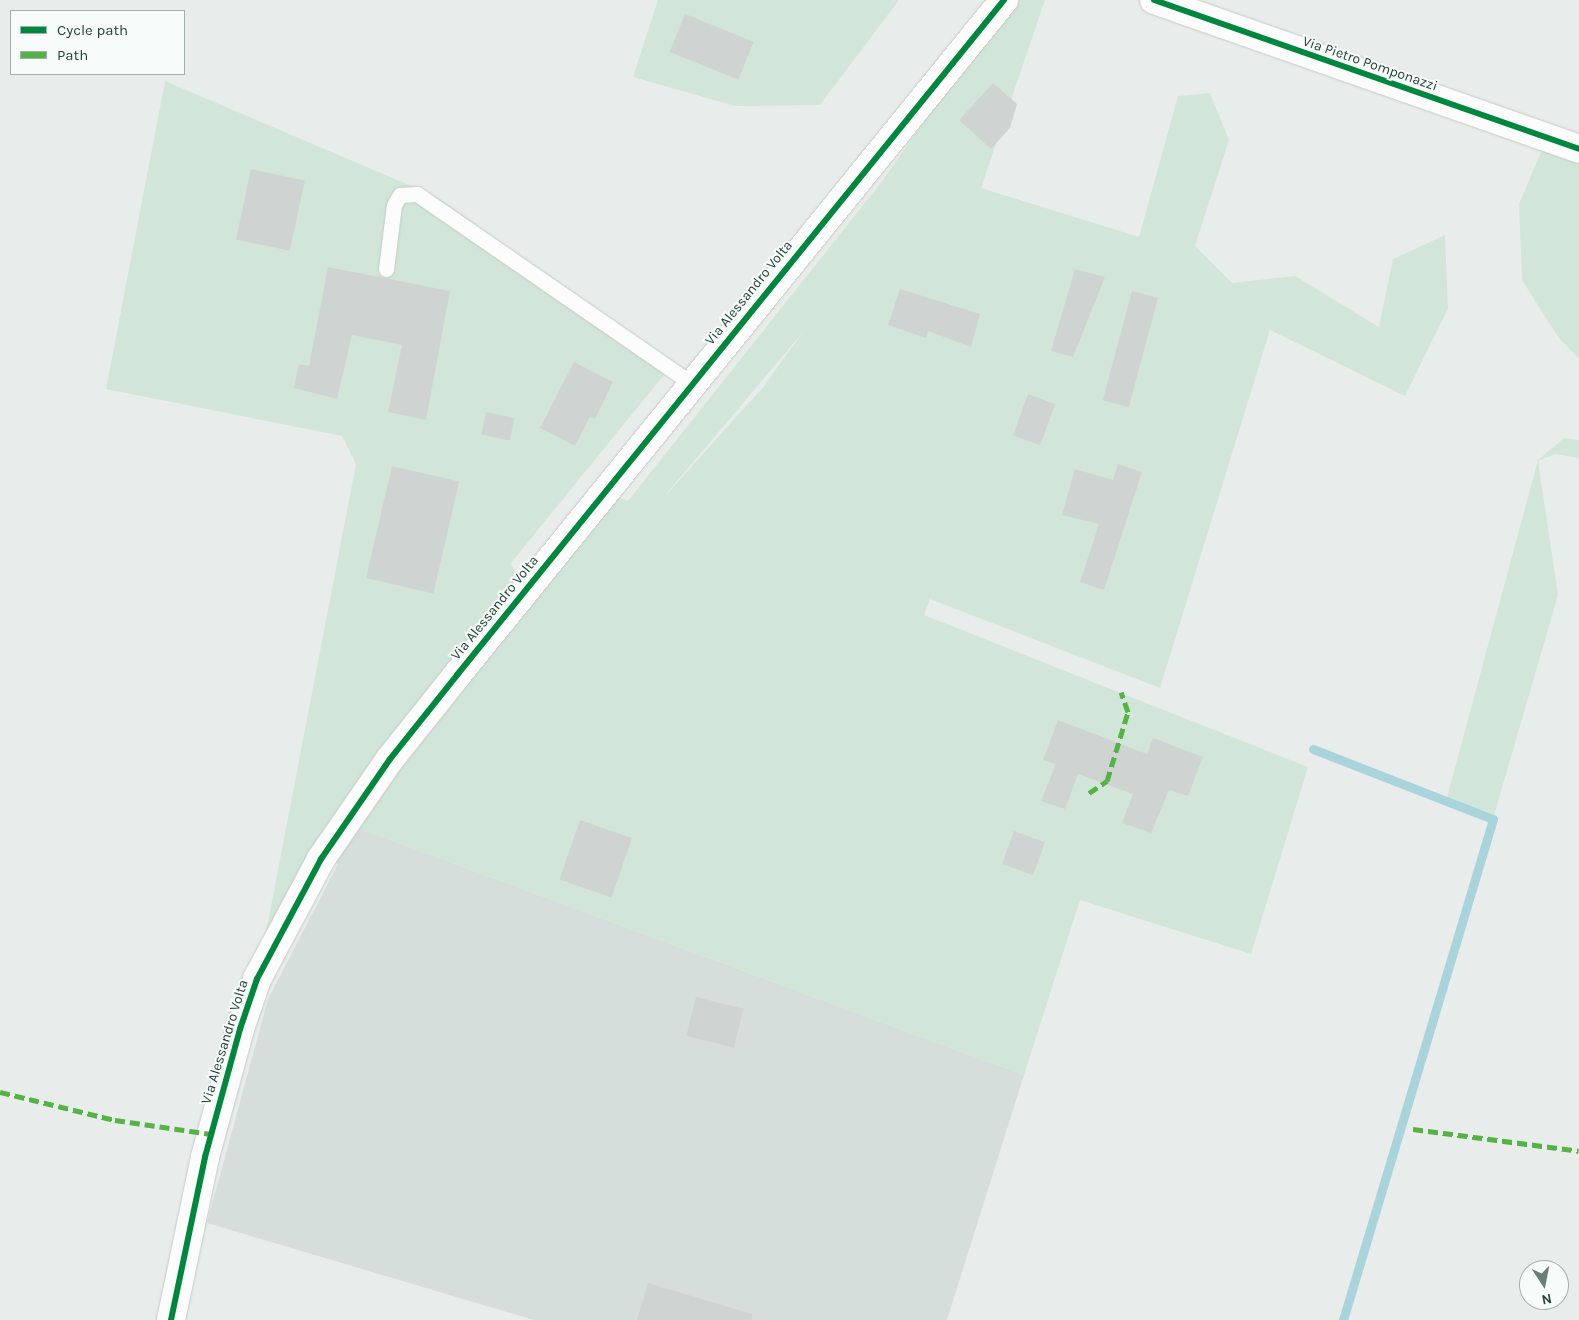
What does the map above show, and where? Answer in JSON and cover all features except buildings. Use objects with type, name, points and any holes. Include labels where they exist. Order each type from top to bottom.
[{"type":"street","name":"Via Alessandro Volta","points":[[171,1320],[205,1157],[240,1028],[257,979],[297,897],[390,759],[1004,0]]},
{"type":"street","name":"Via Pietro Pomponazzi","points":[[1154,0],[1579,149]]},
{"type":"lane","points":[[386,269],[394,206],[400,195],[417,194],[692,384]]},
{"type":"shaded area","points":[[345,823],[1024,1075],[947,1320],[534,1320],[207,1223],[268,999],[338,864],[321,859]]},
{"type":"green space","points":[[658,0],[899,0],[820,105],[735,106],[633,77]]},
{"type":"green space","points":[[1009,0],[1045,0],[981,188],[1139,237],[1178,96],[1210,93],[1229,140],[1195,246],[1232,283],[1295,276],[1379,327],[1393,259],[1445,235],[1448,309],[1405,396],[1270,330],[1160,688],[930,599],[924,615],[1308,767],[1251,954],[1080,900],[1024,1075],[345,823],[257,979],[356,464],[342,436],[106,389],[165,81],[435,196],[672,365],[511,563],[523,594],[604,492],[628,501],[883,180]],"holes":[[[803,332],[764,386],[667,494]]]},
{"type":"green space","points":[[1547,138],[1579,149],[1579,359],[1558,337],[1522,280],[1519,204]]},
{"type":"green space","points":[[1564,438],[1579,440],[1579,458],[1555,454],[1538,461],[1558,595],[1493,819],[1446,801],[1538,460]]},
{"type":"waterway","points":[[1313,749],[1493,819],[1343,1320]]},
{"type":"marked path","points":[[1089,793],[1107,781],[1128,712],[1121,692]]},
{"type":"marked path","points":[[0,1092],[115,1120],[211,1134]]},
{"type":"marked path","points":[[1413,1129],[1579,1151]]},
{"type":"cycle path","points":[[171,1320],[205,1157],[240,1029],[257,979],[321,859],[390,759],[1004,0]]},
{"type":"cycle path","points":[[1154,0],[1579,149]]}]
